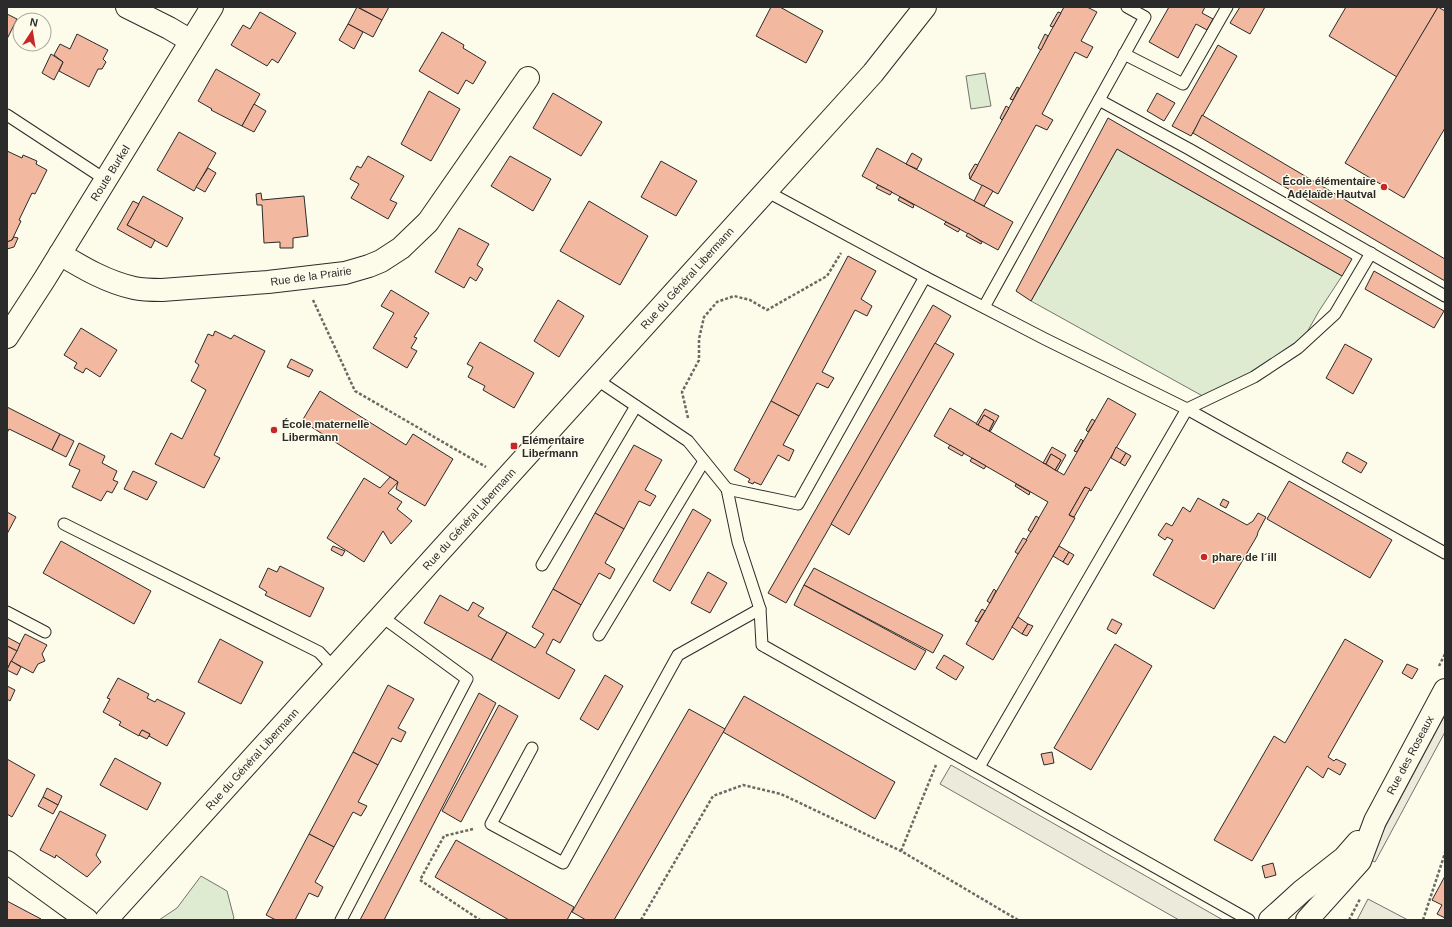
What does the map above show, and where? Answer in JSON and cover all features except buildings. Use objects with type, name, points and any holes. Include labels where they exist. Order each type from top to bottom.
[{"type":"street","points":[[127,7],[191,41]]},
{"type":"street","name":"Route Burkel","points":[[7,337],[106,180],[212,7]]},
{"type":"street","name":"Rue du Général Libermann","points":[[106,920],[873,72],[925,7]]},
{"type":"street","name":"Rue de la Prairie","points":[[60,254],[81,266],[120,284],[147,290],[302,278],[345,273],[369,266],[381,261],[410,240],[428,222],[528,78]]},
{"type":"street","name":"Rue des Roseaux","points":[[1307,920],[1360,862],[1375,821],[1445,690]]},
{"type":"street","name":"Rue des Roseaux","points":[[1270,920],[1302,891],[1344,858],[1375,821]]},
{"type":"street","points":[[7,862],[86,920]]},
{"type":"lane","points":[[984,307],[1145,17],[1127,7]]},
{"type":"lane","points":[[1124,54],[1183,84],[1227,7]]},
{"type":"lane","points":[[1099,100],[1189,149],[1445,296]]},
{"type":"lane","points":[[7,115],[106,180]]},
{"type":"lane","points":[[766,191],[925,277],[1045,339],[1187,409],[1445,553]]},
{"type":"lane","points":[[979,767],[1187,409],[1254,377],[1298,348],[1335,314],[1371,253]]},
{"type":"lane","points":[[727,489],[798,504],[925,277]]},
{"type":"lane","points":[[596,379],[688,441],[727,489],[738,542],[760,609],[762,645],[1249,920]]},
{"type":"lane","points":[[542,565],[636,406]]},
{"type":"lane","points":[[599,635],[704,461]]},
{"type":"lane","points":[[64,524],[319,652],[334,668]]},
{"type":"lane","points":[[532,748],[491,824],[563,863],[678,655],[760,609]]},
{"type":"lane","points":[[7,612],[45,632]]},
{"type":"lane","points":[[341,920],[466,679],[381,616]]},
{"type":"path","points":[[675,433],[688,419],[682,392],[699,360],[699,339],[704,317],[717,302],[734,296],[750,300],[767,310],[827,276],[851,236]]},
{"type":"path","points":[[302,278],[355,391],[506,478]]},
{"type":"path","points":[[901,851],[943,747]]},
{"type":"path","points":[[640,920],[713,796],[743,785],[781,794],[901,851],[1018,920]]},
{"type":"path","points":[[480,920],[420,880],[444,836],[491,824]]},
{"type":"path","points":[[1423,920],[1445,853]]},
{"type":"green space","points":[[985,73],[991,106],[971,109],[966,76]]},
{"type":"green space","points":[[1117,149],[1342,276],[1319,311],[1298,348],[1208,399],[1031,301]]},
{"type":"green space","points":[[201,876],[227,891],[234,918],[232,920],[159,920],[177,908]]},
{"type":"shaded area","points":[[1445,715],[1445,732],[1375,862],[1368,859]]},
{"type":"shaded area","points":[[951,765],[1223,920],[1179,920],[940,784]]},
{"type":"shaded area","points":[[1368,899],[1408,920],[1357,920]]},
{"type":"place","name":"École élémentaire Adélaïde Hautval","points":[[1384,187]]},
{"type":"place","name":"École maternelle Libermann","points":[[274,430]]},
{"type":"place","name":"Elémentaire Libermann","points":[[514,446]]},
{"type":"place","name":"phare de l´ill","points":[[1204,557]]}]
